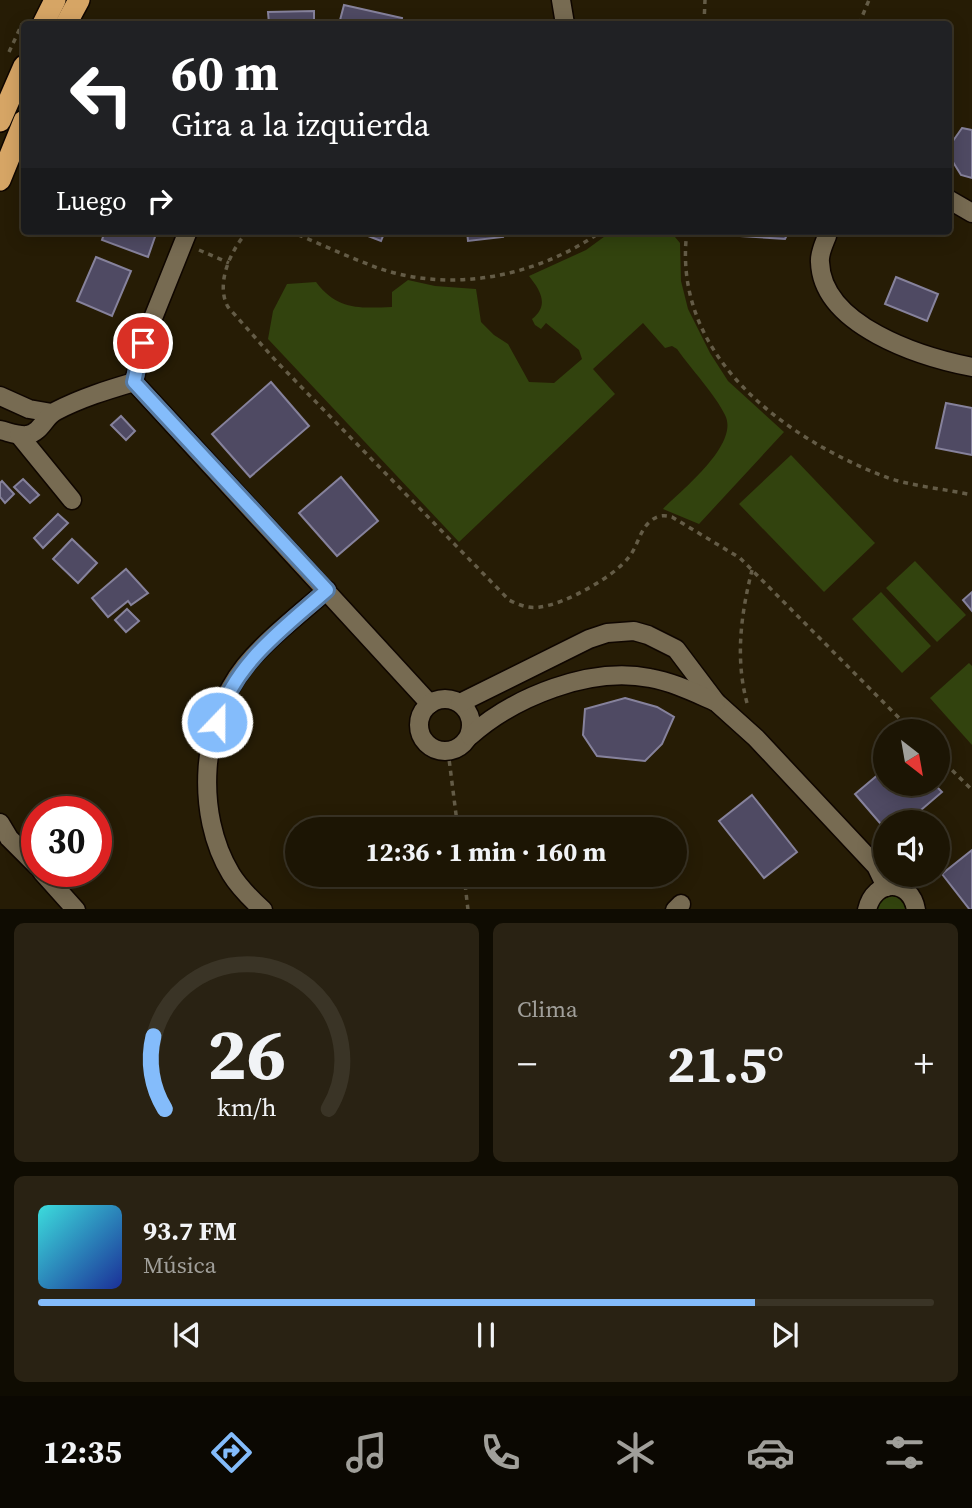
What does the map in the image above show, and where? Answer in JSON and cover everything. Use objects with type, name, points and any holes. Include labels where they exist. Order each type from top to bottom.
[{"type":"highway","points":[[34,19],[55,0]]},
{"type":"highway","points":[[68,21],[79,0]]},
{"type":"highway","points":[[0,121],[15,63]]},
{"type":"highway","points":[[0,180],[21,128]]},
{"type":"street","points":[[561,0],[564,21]]},
{"type":"street","points":[[952,202],[972,214]]},
{"type":"street","points":[[827,236],[819,259],[822,278],[836,301],[863,326],[902,348],[972,367]]},
{"type":"street","points":[[134,382],[143,343],[186,237]]},
{"type":"street","points":[[0,430],[29,435],[40,430],[52,413],[86,397],[134,382]]},
{"type":"street","points":[[134,382],[430,704]]},
{"type":"street","points":[[0,396],[29,409],[52,413]]},
{"type":"street","points":[[19,435],[72,500]]},
{"type":"street","points":[[263,909],[230,873],[217,841],[206,783],[210,744],[223,699],[245,666],[327,590]]},
{"type":"street","points":[[460,702],[589,639],[620,631],[648,635],[676,649],[716,702],[756,738],[873,863]]},
{"type":"street","points":[[470,736],[472,721],[466,707],[460,702],[444,698],[430,704],[420,718],[420,735],[431,747],[448,751],[461,747],[487,721],[533,697],[554,688],[597,677],[621,674],[650,677],[716,702]]},
{"type":"street","points":[[3,832],[21,850]]},
{"type":"street","points":[[56,887],[76,909]]},
{"type":"street","points":[[867,909],[873,895],[886,887],[902,888],[909,893],[914,899],[916,909]]},
{"type":"path","points":[[704,21],[705,0]]},
{"type":"path","points":[[860,21],[869,0]]},
{"type":"path","points":[[246,235],[229,263],[222,286],[222,298],[228,307],[276,361],[509,600],[522,606],[538,608],[571,597],[611,573],[628,558],[648,523],[660,516],[678,520],[728,549],[752,570],[900,719]]},
{"type":"path","points":[[299,235],[380,268],[417,277],[452,280],[489,278],[527,269],[564,254],[595,235]]},
{"type":"path","points":[[687,235],[686,272],[689,296],[696,318],[723,367],[766,408],[816,445],[886,478],[972,495]]},
{"type":"path","points":[[186,237],[229,263]]},
{"type":"path","points":[[748,706],[740,658],[742,611],[752,570]]},
{"type":"path","points":[[448,751],[456,817]]},
{"type":"path","points":[[950,768],[972,790]]},
{"type":"path","points":[[465,887],[468,909]]},
{"type":"green space","points":[[607,235],[673,235],[680,243],[681,281],[688,309],[710,353],[728,381],[784,432],[699,524],[663,509],[695,479],[717,452],[727,427],[725,415],[677,349],[672,346],[665,348],[643,323],[593,369],[615,394],[459,542],[268,339],[273,311],[287,284],[316,282],[341,303],[370,308],[392,307],[392,292],[408,280],[435,286],[476,289],[481,322],[508,344],[529,382],[554,383],[582,359],[579,350],[546,323],[541,329],[535,325],[532,319],[542,303],[537,287],[529,276],[586,250]]},
{"type":"green space","points":[[791,455],[875,543],[824,592],[739,504]]},
{"type":"green space","points":[[915,561],[966,615],[937,642],[886,588]]},
{"type":"green space","points":[[881,592],[931,646],[902,673],[852,619]]},
{"type":"green space","points":[[969,663],[972,666],[972,745],[950,719],[930,698]]},
{"type":"green space","points":[[894,895],[904,900],[908,909],[877,909],[881,900]]},
{"type":"building","points":[[344,5],[402,18],[402,21],[340,21]]},
{"type":"building","points":[[314,11],[314,21],[269,21],[268,12]]},
{"type":"building","points":[[962,128],[972,130],[972,178],[961,175],[952,160],[952,142]]},
{"type":"building","points":[[104,235],[156,235],[148,257],[102,240]]},
{"type":"building","points":[[365,235],[383,235],[381,241]]},
{"type":"building","points":[[467,235],[503,237],[468,241]]},
{"type":"building","points":[[724,235],[787,235],[785,239]]},
{"type":"building","points":[[96,257],[131,271],[112,316],[77,301]]},
{"type":"building","points":[[896,277],[938,294],[927,321],[885,304]]},
{"type":"building","points":[[271,382],[309,426],[250,477],[212,434]]},
{"type":"building","points":[[946,403],[972,408],[972,455],[936,448]]},
{"type":"building","points":[[121,416],[135,431],[126,440],[111,425]]},
{"type":"building","points":[[341,477],[378,521],[337,556],[299,513]]},
{"type":"building","points":[[23,479],[39,495],[30,503],[14,487]]},
{"type":"building","points":[[2,481],[14,494],[5,503],[0,497]]},
{"type":"building","points":[[58,514],[68,523],[43,548],[34,538]]},
{"type":"building","points":[[72,539],[97,563],[78,583],[53,559]]},
{"type":"building","points":[[126,569],[148,593],[131,605],[128,601],[108,617],[92,598]]},
{"type":"building","points":[[972,592],[972,611],[963,600]]},
{"type":"building","points":[[127,609],[139,621],[126,632],[115,620]]},
{"type":"building","points":[[625,698],[657,707],[674,717],[662,744],[645,761],[597,756],[583,735],[585,709]]},
{"type":"building","points":[[873,779],[873,796],[937,796],[921,810],[873,810],[873,815],[855,794]]},
{"type":"building","points":[[752,795],[797,852],[764,878],[719,821]]},
{"type":"building","points":[[972,850],[972,909],[950,884],[950,868]]},
{"type":"route","points":[[143,343],[134,382],[327,590],[245,666],[223,699],[217,722]]}]
